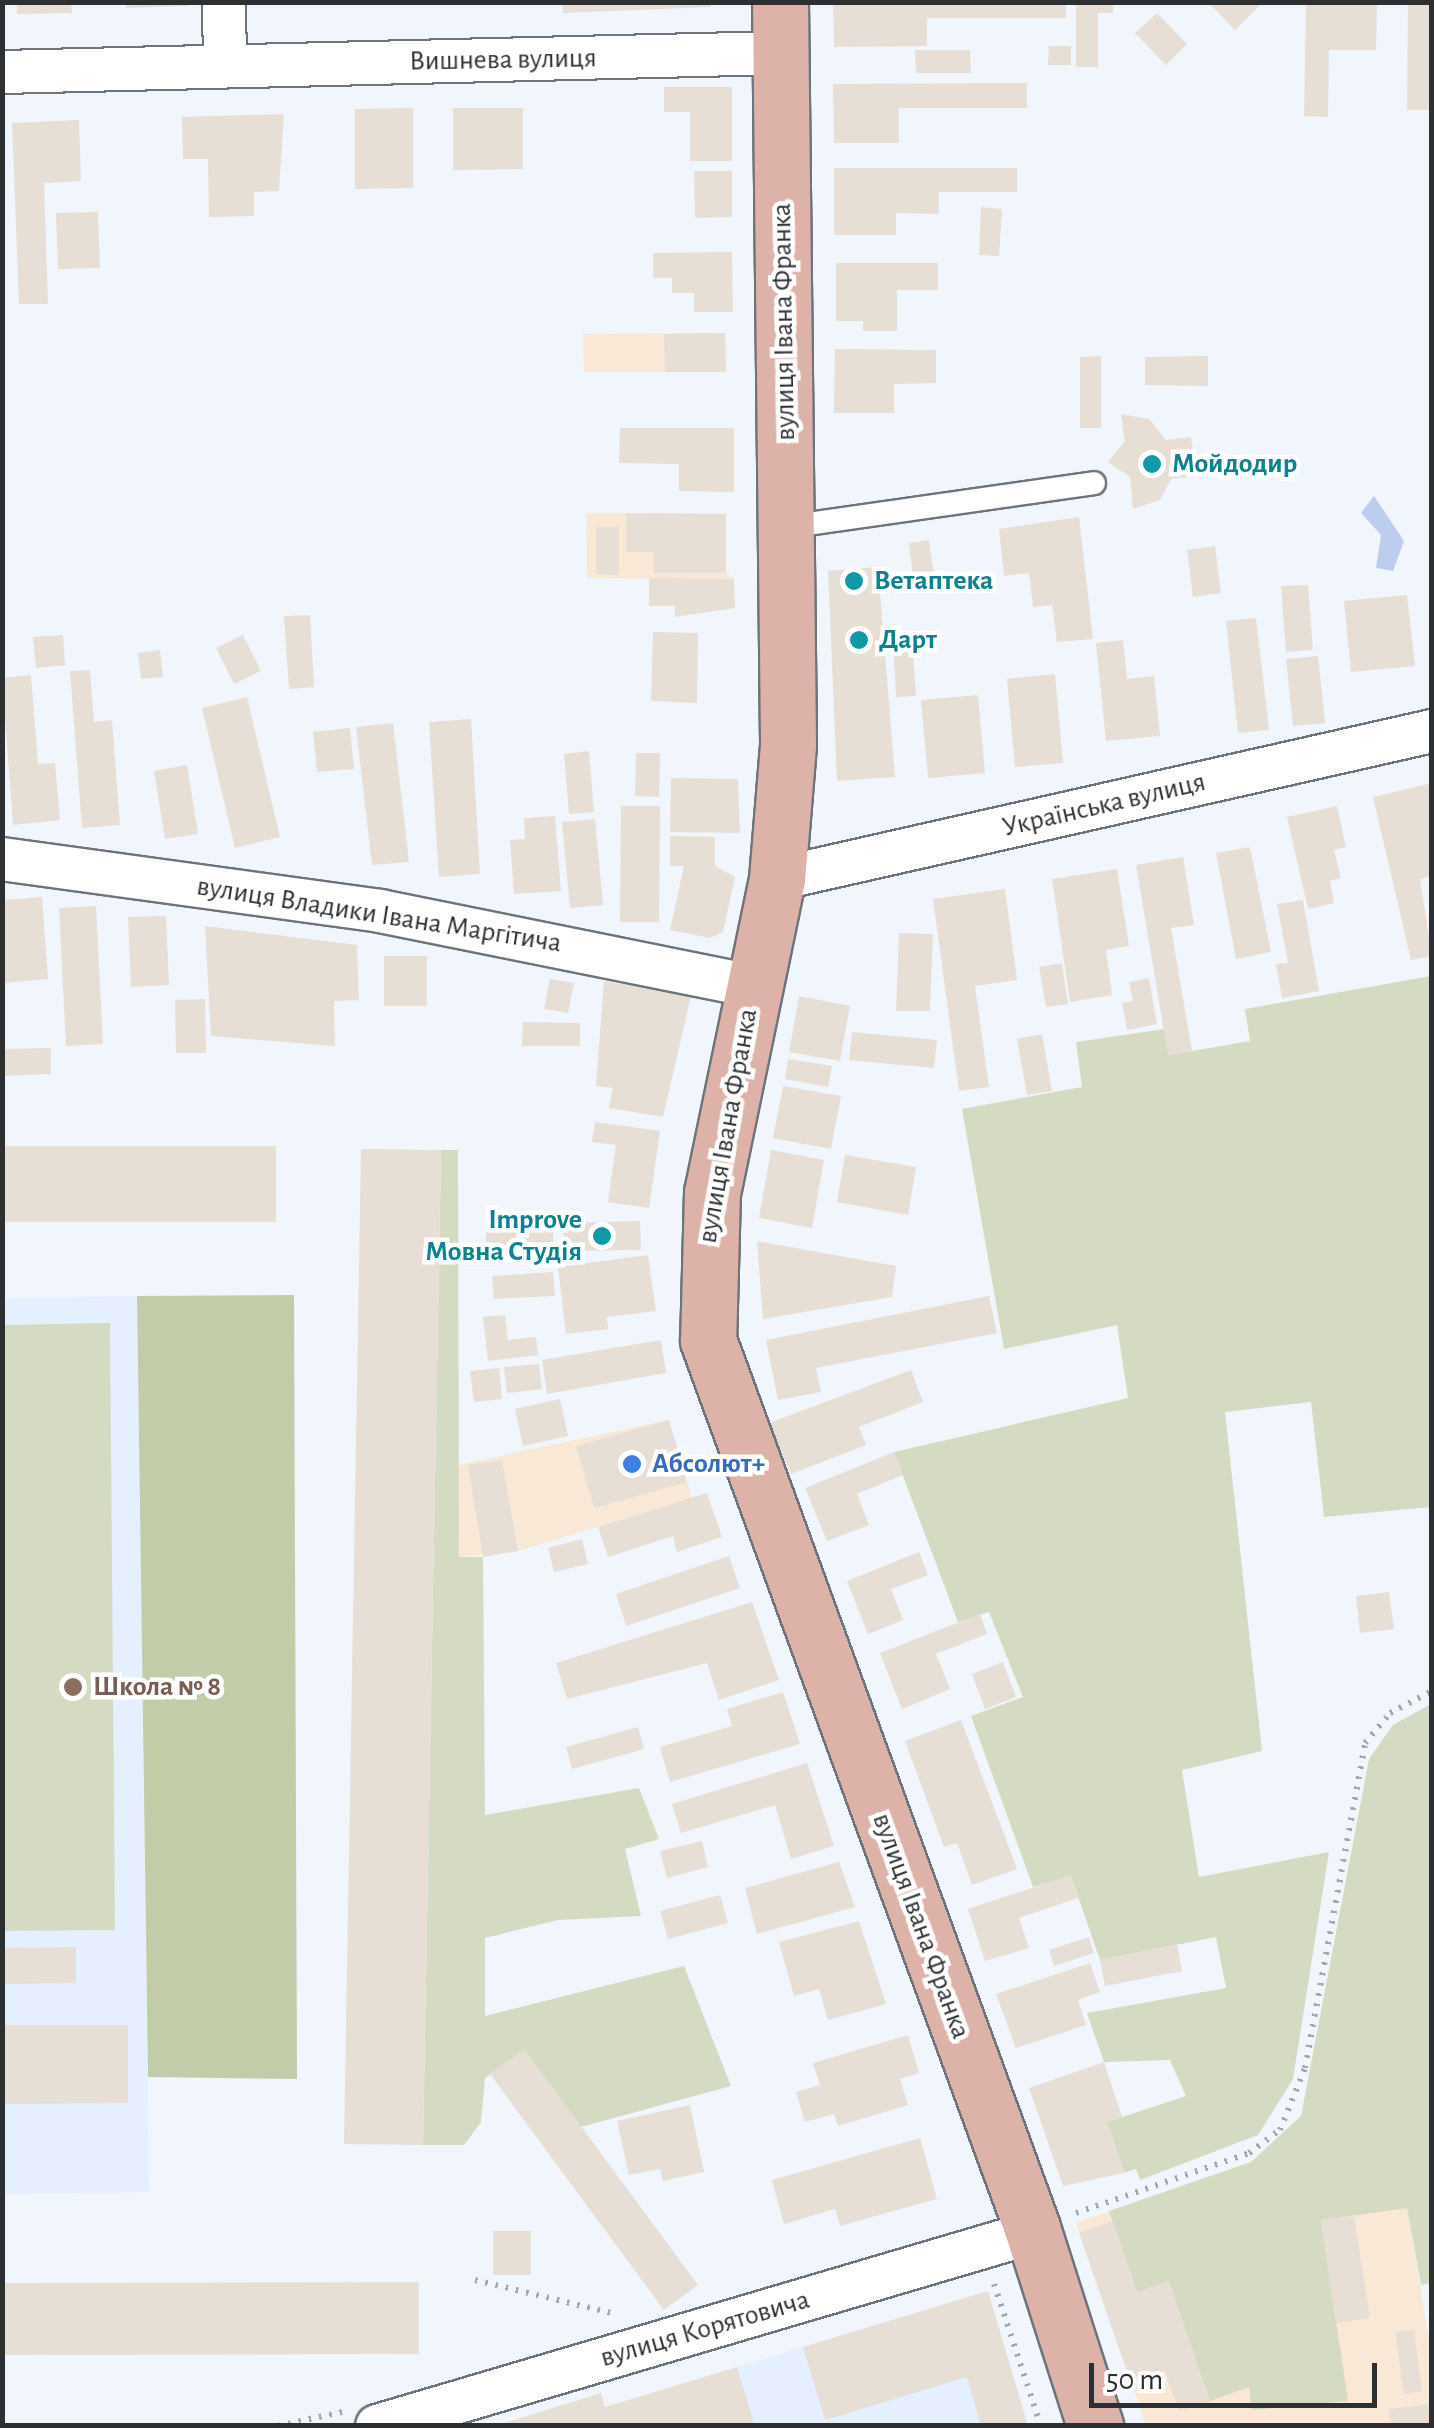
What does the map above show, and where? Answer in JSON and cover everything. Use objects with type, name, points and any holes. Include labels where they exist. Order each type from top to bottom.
[{"type":"main road","name":"вулиця Івана Франка","points":[[780,28],[788,745],[777,879],[712,1192],[708,1340],[1033,2230],[1095,2426]]},
{"type":"street","points":[[224,2],[225,66]]},
{"type":"street","name":"Вишнева вулиця","points":[[2,72],[225,66],[780,28]]},
{"type":"street","name":"Українська вулиця","points":[[777,879],[1432,731]]},
{"type":"street","name":"вулиця Владики Івана Маргітича","points":[[2,860],[412,916],[753,986]]},
{"type":"street","name":"вулиця Корятовича","points":[[377,2426],[1033,2230]]},
{"type":"lane","points":[[786,527],[1094,483]]},
{"type":"path","points":[[1033,2230],[1249,2153],[1280,2130],[1305,2068],[1364,1743],[1390,1713],[1432,1691]]},
{"type":"path","points":[[474,2280],[638,2319]]},
{"type":"path","points":[[993,2282],[1041,2426]]},
{"type":"shaded area","points":[[725,333],[726,372],[584,372],[583,334]]},
{"type":"shaded area","points":[[586,513],[726,514],[726,572],[734,579],[587,578]]},
{"type":"shaded area","name":"Школа № 8","points":[[137,1296],[149,2192],[3,2194],[2,1298]]},
{"type":"shaded area","points":[[669,1420],[692,1498],[518,1551],[459,1557],[458,1465]]},
{"type":"shaded area","points":[[1349,1865],[1431,2350],[1431,2425],[1146,2425],[1076,2223],[1225,2171],[1314,2176],[1303,2110]]},
{"type":"shaded area","points":[[988,2291],[1028,2425],[755,2425],[737,2367]]},
{"type":"green space","points":[[1431,976],[1431,1507],[1324,1517],[1311,1402],[1225,1412],[1262,1751],[1182,1770],[1199,1877],[1329,1852],[1293,2079],[1258,2135],[1140,2180],[1136,2169],[1124,2173],[1107,2122],[1186,2096],[1170,2060],[1104,2062],[1087,2013],[1226,1988],[1216,1937],[1100,1960],[1071,1876],[1033,1887],[971,1716],[1023,1697],[989,1612],[958,1622],[894,1452],[1128,1398],[1117,1325],[1004,1349],[962,1109],[1082,1087],[1076,1042],[1164,1029],[1169,1055],[1250,1041],[1245,1009]]},
{"type":"green space","points":[[441,1150],[458,1150],[459,1557],[483,1557],[485,1815],[639,1788],[659,1839],[625,1849],[641,1916],[558,1920],[485,1938],[485,2016],[684,1966],[731,2086],[581,2127],[524,2050],[485,2078],[481,2122],[464,2145],[423,2145]]},
{"type":"green space","points":[[294,1295],[297,2079],[148,2077],[137,1296]]},
{"type":"green space","points":[[110,1323],[115,1930],[3,1931],[3,1325]]},
{"type":"green space","points":[[1431,1704],[1431,2283],[1421,2285],[1407,2208],[1321,2220],[1348,2401],[1252,2410],[1249,2387],[1210,2401],[1168,2282],[1137,2292],[1109,2211],[1251,2162],[1301,2116],[1369,1759],[1393,1725]]},
{"type":"water","points":[[1374,496],[1404,541],[1393,571],[1376,568],[1381,535],[1361,513]]},
{"type":"building","points":[[17,2],[71,2],[72,13],[17,14]]},
{"type":"building","points":[[126,2],[188,2],[188,6],[126,8]]},
{"type":"building","points":[[563,2],[711,2],[711,7],[563,13]]},
{"type":"building","points":[[833,2],[1066,2],[1066,18],[927,18],[927,46],[834,47]]},
{"type":"building","points":[[1076,2],[1113,2],[1113,13],[1098,13],[1098,67],[1076,67]]},
{"type":"building","points":[[1208,2],[1263,2],[1235,30]]},
{"type":"building","points":[[1306,2],[1377,2],[1376,50],[1329,50],[1328,117],[1304,116]]},
{"type":"building","points":[[1408,2],[1432,2],[1432,110],[1407,110]]},
{"type":"building","points":[[1157,13],[1187,44],[1166,65],[1135,33]]},
{"type":"building","points":[[1049,46],[1071,46],[1071,65],[1048,65]]},
{"type":"building","points":[[915,50],[970,50],[971,73],[916,73]]},
{"type":"building","points":[[1027,83],[1027,108],[899,108],[899,143],[834,143],[833,84]]},
{"type":"building","points":[[664,87],[732,87],[732,161],[690,161],[690,112],[664,112]]},
{"type":"building","points":[[413,108],[413,188],[355,189],[355,109]]},
{"type":"building","points":[[453,108],[523,108],[523,169],[453,170]]},
{"type":"building","points":[[284,114],[279,191],[254,192],[254,216],[209,217],[208,159],[183,159],[182,117]]},
{"type":"building","points":[[79,120],[81,181],[44,183],[48,304],[19,304],[12,123]]},
{"type":"building","points":[[834,168],[1017,168],[1017,192],[939,192],[939,214],[896,213],[896,235],[834,235]]},
{"type":"building","points":[[694,171],[732,171],[732,217],[695,218]]},
{"type":"building","points":[[981,207],[1002,209],[999,256],[979,255]]},
{"type":"building","points":[[98,212],[100,268],[58,269],[56,213]]},
{"type":"building","points":[[732,252],[733,312],[694,312],[694,293],[672,293],[672,278],[653,278],[653,253]]},
{"type":"building","points":[[836,263],[938,263],[938,290],[897,290],[897,331],[863,331],[863,321],[836,321]]},
{"type":"building","points":[[725,333],[726,372],[665,372],[664,334]]},
{"type":"building","points":[[835,349],[936,350],[936,383],[894,384],[894,413],[834,413]]},
{"type":"building","points":[[1101,356],[1101,428],[1080,428],[1080,357]]},
{"type":"building","points":[[1208,356],[1208,386],[1145,385],[1145,357]]},
{"type":"building","name":"Мойдодир","points":[[1121,414],[1149,419],[1166,440],[1191,437],[1197,476],[1171,479],[1160,500],[1133,509],[1130,477],[1108,462],[1125,441]]},
{"type":"building","points":[[620,428],[734,428],[734,492],[679,491],[679,464],[619,463]]},
{"type":"building","points":[[626,513],[726,514],[726,573],[654,573],[654,552],[626,552]]},
{"type":"building","points":[[1079,517],[1093,639],[1057,642],[1052,605],[1033,607],[1029,573],[1004,576],[999,529]]},
{"type":"building","points":[[596,527],[619,527],[619,575],[596,574]]},
{"type":"building","points":[[929,540],[934,575],[913,577],[909,543]]},
{"type":"building","points":[[1215,546],[1221,593],[1193,597],[1187,550]]},
{"type":"building","points":[[878,567],[895,777],[837,781],[828,571]]},
{"type":"building","points":[[649,578],[734,579],[735,608],[675,617],[675,606],[649,606]]},
{"type":"building","points":[[1308,585],[1313,650],[1286,652],[1281,586]]},
{"type":"building","points":[[1407,595],[1415,666],[1351,672],[1344,601]]},
{"type":"building","points":[[310,615],[314,687],[289,689],[284,616]]},
{"type":"building","points":[[1256,618],[1269,730],[1238,733],[1226,621]]},
{"type":"building","points":[[653,632],[698,633],[697,703],[651,701]]},
{"type":"building","points":[[63,635],[65,665],[36,668],[33,637]]},
{"type":"building","points":[[243,635],[261,671],[234,684],[216,648]]},
{"type":"building","points":[[912,635],[916,696],[896,697],[893,636]]},
{"type":"building","points":[[1123,640],[1127,679],[1154,676],[1160,736],[1106,741],[1096,643]]},
{"type":"building","points":[[160,650],[163,677],[141,679],[138,653]]},
{"type":"building","points":[[1318,656],[1325,723],[1293,726],[1286,659]]},
{"type":"building","points":[[90,670],[94,722],[112,720],[120,825],[82,828],[70,671]]},
{"type":"building","points":[[1055,674],[1063,763],[1015,767],[1007,679]]},
{"type":"building","points":[[31,675],[38,764],[55,763],[60,820],[13,825],[2,678]]},
{"type":"building","points":[[978,695],[985,773],[928,778],[921,700]]},
{"type":"building","points":[[247,697],[280,837],[235,848],[202,708]]},
{"type":"building","points":[[471,719],[480,874],[439,877],[429,722]]},
{"type":"building","points":[[393,723],[409,862],[372,865],[356,727]]},
{"type":"building","points":[[350,728],[354,769],[317,772],[313,732]]},
{"type":"building","points":[[589,751],[594,812],[569,814],[564,754]]},
{"type":"building","points":[[636,753],[660,753],[659,797],[635,796]]},
{"type":"building","points":[[187,765],[198,834],[165,839],[154,771]]},
{"type":"building","points":[[671,778],[738,779],[740,833],[670,832]]},
{"type":"building","points":[[1432,783],[1432,876],[1420,879],[1432,956],[1411,960],[1373,797]]},
{"type":"building","points":[[621,806],[660,806],[659,922],[620,922]]},
{"type":"building","points":[[1337,806],[1346,847],[1334,850],[1341,878],[1330,881],[1334,903],[1308,909],[1287,817]]},
{"type":"building","points":[[555,816],[561,891],[514,894],[510,840],[525,839],[524,818]]},
{"type":"building","points":[[595,819],[603,905],[570,908],[562,822]]},
{"type":"building","points":[[670,836],[715,837],[715,866],[735,877],[723,932],[710,938],[670,930],[684,866],[670,866]]},
{"type":"building","points":[[1250,847],[1271,952],[1236,959],[1216,853]]},
{"type":"building","points":[[1183,857],[1194,925],[1171,928],[1192,1051],[1168,1055],[1136,865]]},
{"type":"building","points":[[1117,869],[1129,946],[1106,950],[1112,995],[1070,1002],[1052,879]]},
{"type":"building","points":[[1005,889],[1017,980],[975,986],[989,1087],[959,1091],[933,899]]},
{"type":"building","points":[[42,897],[48,979],[2,983],[2,900]]},
{"type":"building","points":[[1303,900],[1319,991],[1282,998],[1276,964],[1288,963],[1277,904]]},
{"type":"building","points":[[96,906],[103,1044],[66,1046],[59,908]]},
{"type":"building","points":[[166,916],[169,985],[131,987],[128,917]]},
{"type":"building","points":[[205,926],[357,945],[359,1000],[334,1001],[335,1046],[211,1036]]},
{"type":"building","points":[[899,933],[933,934],[930,1011],[896,1011]]},
{"type":"building","points":[[384,956],[427,956],[427,1006],[384,1006]]},
{"type":"building","points":[[1062,963],[1068,1004],[1046,1007],[1039,967]]},
{"type":"building","points":[[1149,978],[1157,1024],[1127,1030],[1122,1003],[1133,1001],[1129,982]]},
{"type":"building","points":[[550,979],[574,983],[568,1013],[544,1009]]},
{"type":"building","points":[[604,981],[691,996],[663,1117],[609,1108],[613,1088],[596,1086]]},
{"type":"building","points":[[799,996],[850,1006],[840,1061],[789,1052]]},
{"type":"building","points":[[205,999],[206,1053],[176,1053],[175,1000]]},
{"type":"building","points":[[523,1022],[580,1023],[580,1046],[522,1046]]},
{"type":"building","points":[[852,1032],[937,1040],[934,1068],[849,1060]]},
{"type":"building","points":[[1042,1034],[1052,1091],[1027,1095],[1017,1039]]},
{"type":"building","points":[[51,1048],[51,1074],[2,1076],[2,1049]]},
{"type":"building","points":[[788,1059],[832,1066],[828,1087],[785,1079]]},
{"type":"building","points":[[783,1086],[841,1096],[831,1149],[773,1138]]},
{"type":"building","points":[[595,1122],[660,1131],[649,1208],[608,1202],[616,1145],[592,1142]]},
{"type":"building","points":[[2,1146],[276,1146],[276,1222],[2,1222]]},
{"type":"building","points":[[361,1149],[441,1150],[423,2145],[344,2144]]},
{"type":"building","points":[[771,1150],[824,1160],[812,1228],[759,1218]]},
{"type":"building","points":[[845,1155],[916,1167],[908,1215],[837,1202]]},
{"type":"building","name":"Improve Мовна Студія","points":[[640,1221],[641,1250],[564,1251],[563,1223]]},
{"type":"building","points":[[553,1222],[553,1248],[486,1248],[486,1223]]},
{"type":"building","points":[[757,1241],[896,1266],[892,1297],[763,1319]]},
{"type":"building","points":[[648,1255],[656,1311],[607,1317],[608,1329],[566,1334],[558,1267]]},
{"type":"building","points":[[553,1272],[555,1296],[494,1299],[492,1276]]},
{"type":"building","points":[[989,1296],[997,1333],[816,1368],[821,1392],[778,1400],[766,1340]]},
{"type":"building","points":[[505,1315],[508,1340],[536,1337],[538,1355],[488,1361],[483,1317]]},
{"type":"building","points":[[661,1340],[666,1373],[547,1394],[542,1360]]},
{"type":"building","points":[[539,1364],[542,1389],[507,1393],[504,1367]]},
{"type":"building","points":[[499,1368],[502,1399],[474,1402],[470,1371]]},
{"type":"building","points":[[911,1370],[923,1402],[859,1427],[866,1445],[791,1474],[769,1423]]},
{"type":"building","points":[[560,1399],[568,1436],[523,1446],[515,1409]]},
{"type":"building","name":"Абсолют+","points":[[669,1420],[687,1482],[594,1508],[576,1446]]},
{"type":"building","points":[[894,1452],[903,1475],[857,1494],[869,1525],[827,1541],[805,1488]]},
{"type":"building","points":[[502,1460],[518,1551],[483,1557],[468,1465]]},
{"type":"building","points":[[707,1493],[722,1537],[677,1552],[673,1536],[608,1557],[598,1527]]},
{"type":"building","points":[[582,1539],[588,1564],[554,1572],[548,1548]]},
{"type":"building","points":[[919,1552],[928,1575],[891,1589],[903,1620],[868,1634],[847,1581]]},
{"type":"building","points":[[729,1556],[740,1588],[626,1626],[616,1594]]},
{"type":"building","points":[[1389,1592],[1394,1629],[1360,1633],[1356,1596]]},
{"type":"building","points":[[752,1602],[779,1680],[719,1700],[707,1663],[567,1699],[556,1663]]},
{"type":"building","points":[[980,1614],[987,1634],[936,1654],[950,1689],[902,1709],[880,1653]]},
{"type":"building","points":[[1003,1662],[1016,1697],[985,1709],[972,1674]]},
{"type":"building","points":[[783,1692],[800,1744],[670,1782],[660,1747],[732,1726],[727,1709]]},
{"type":"building","points":[[961,1720],[1017,1869],[972,1885],[957,1843],[944,1847],[905,1741]]},
{"type":"building","points":[[638,1727],[644,1749],[572,1769],[566,1747]]},
{"type":"building","points":[[807,1763],[834,1846],[791,1859],[775,1805],[681,1833],[672,1804]]},
{"type":"building","points":[[702,1841],[708,1867],[667,1878],[660,1851]]},
{"type":"building","points":[[839,1862],[855,1907],[757,1934],[745,1888]]},
{"type":"building","points":[[1071,1875],[1078,1898],[1019,1918],[1029,1948],[985,1961],[968,1909]]},
{"type":"building","points":[[720,1895],[728,1923],[668,1939],[660,1911]]},
{"type":"building","points":[[859,1921],[886,2004],[828,2020],[819,1989],[794,1996],[779,1942]]},
{"type":"building","points":[[1089,1937],[1094,1953],[1054,1966],[1049,1950]]},
{"type":"building","points":[[1177,1944],[1182,1971],[1105,1986],[1100,1960]]},
{"type":"building","points":[[76,1947],[76,1983],[2,1984],[2,1948]]},
{"type":"building","points":[[1090,1963],[1100,1992],[1078,2000],[1086,2025],[1016,2048],[996,1994]]},
{"type":"building","points":[[2,2025],[128,2025],[128,2103],[2,2104]]},
{"type":"building","points":[[908,2035],[919,2073],[900,2079],[908,2105],[838,2126],[834,2114],[805,2122],[796,2092],[820,2085],[813,2063]]},
{"type":"building","points":[[524,2049],[698,2285],[664,2310],[490,2074]]},
{"type":"building","points":[[1104,2062],[1122,2117],[1107,2122],[1124,2173],[1063,2186],[1029,2088]]},
{"type":"building","points":[[690,2105],[704,2172],[663,2181],[660,2169],[629,2175],[617,2121]]},
{"type":"building","points":[[920,2138],[937,2199],[840,2226],[835,2209],[784,2224],[772,2180]]},
{"type":"building","points":[[1354,2216],[1370,2318],[1336,2323],[1321,2220]]},
{"type":"building","points":[[1113,2221],[1137,2292],[1169,2281],[1210,2401],[1179,2411],[1165,2371],[1131,2383],[1079,2233]]},
{"type":"building","points":[[493,2231],[531,2231],[531,2275],[493,2275]]},
{"type":"building","points":[[419,2282],[419,2354],[2,2355],[2,2283]]},
{"type":"building","points":[[988,2291],[1028,2426],[981,2426],[967,2377],[825,2420],[803,2347]]},
{"type":"building","points":[[1414,2330],[1422,2391],[1404,2394],[1395,2332]]},
{"type":"building","points":[[737,2367],[755,2426],[495,2426],[601,2393],[605,2407]]},
{"type":"building","points":[[1432,2404],[1432,2426],[1391,2426],[1389,2409]]},
{"type":"place","name":"Мойдодир","points":[[1152,464]]},
{"type":"place","name":"Ветаптека","points":[[854,581]]},
{"type":"place","name":"Дарт","points":[[859,640]]},
{"type":"place","name":"Improve Мовна Студія","points":[[602,1236]]},
{"type":"place","name":"Абсолют+","points":[[632,1464]]},
{"type":"place","name":"Школа № 8","points":[[73,1687]]}]
